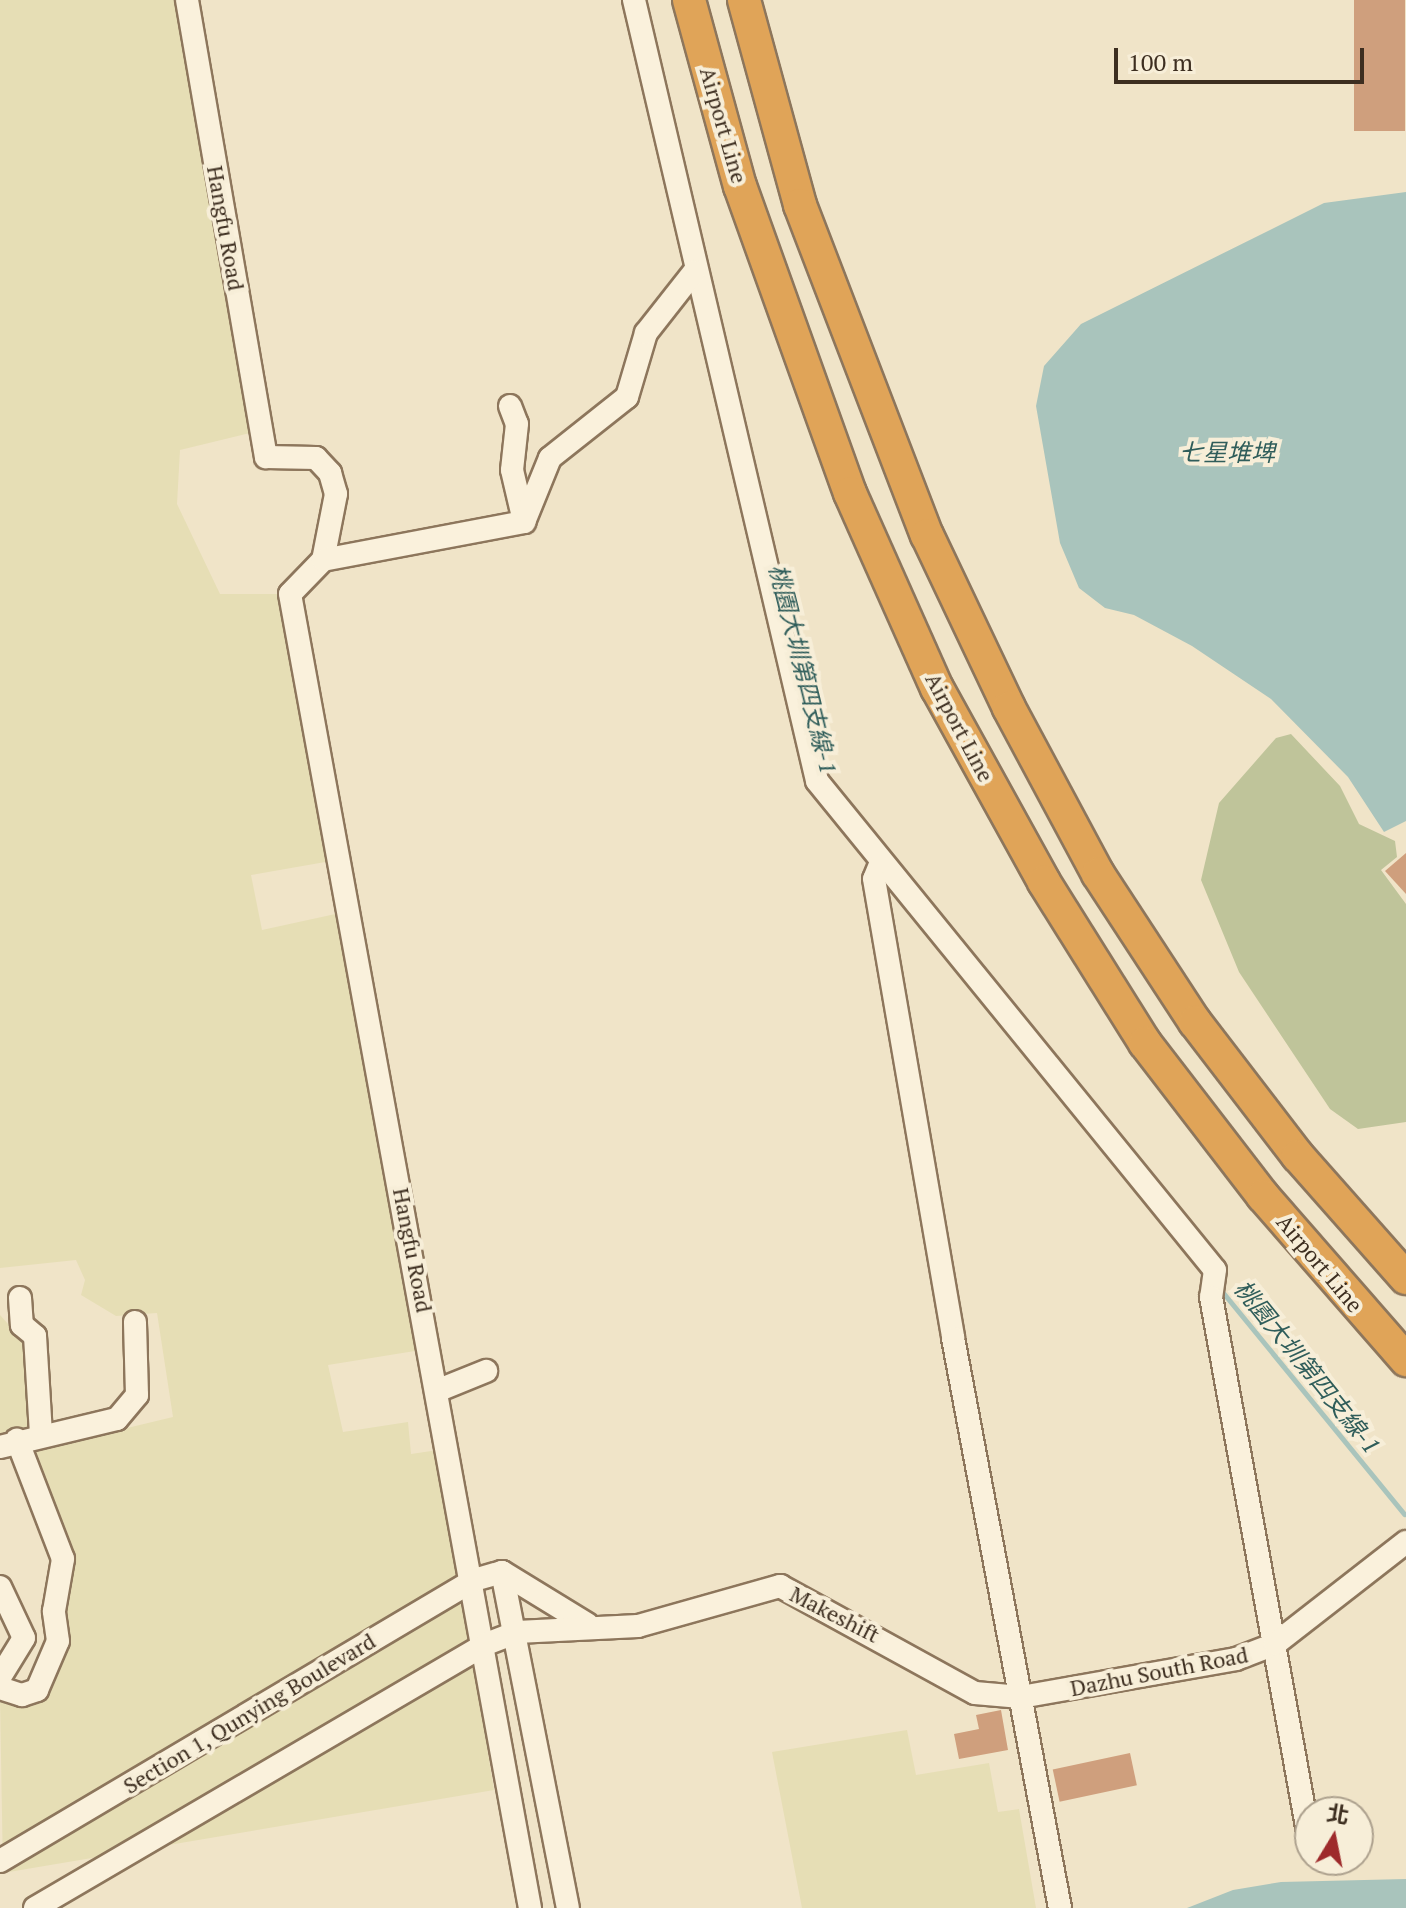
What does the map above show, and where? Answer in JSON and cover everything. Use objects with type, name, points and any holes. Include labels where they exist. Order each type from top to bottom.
[{"type":"highway","name":"Airport Line","points":[[689,0],[740,186],[850,493],[937,688],[1044,882],[1145,1043],[1263,1196],[1406,1360]]},
{"type":"highway","points":[[744,0],[800,205],[927,535],[1009,708],[1098,874],[1195,1022],[1298,1156],[1406,1278]]},
{"type":"street","name":"Hangfu Road","points":[[187,0],[266,457],[316,458],[330,473],[336,494],[323,560],[290,594],[486,1644],[530,1908]]},
{"type":"street","points":[[634,0],[694,272],[817,781],[1215,1270],[1211,1297],[1302,1796]]},
{"type":"street","points":[[524,522],[550,458],[627,397],[646,333],[694,272]]},
{"type":"street","points":[[510,406],[517,424],[512,470],[524,522]]},
{"type":"street","points":[[323,560],[524,522]]},
{"type":"street","points":[[881,862],[874,879],[1060,1908]]},
{"type":"street","points":[[20,1298],[22,1325],[35,1336],[41,1435]]},
{"type":"street","points":[[0,1688],[22,1695],[37,1690],[58,1641],[54,1611],[63,1559],[9,1443],[117,1419],[137,1395],[135,1322]]},
{"type":"street","points":[[439,1390],[486,1371]]},
{"type":"street","name":"Dazhu South Road","points":[[1021,1697],[1236,1659],[1275,1644],[1406,1542]]},
{"type":"street","points":[[502,1572],[517,1632],[568,1908]]},
{"type":"street","name":"Makeshift","points":[[502,1572],[559,1613],[592,1626]]},
{"type":"street","name":"Section 1, Qunying Boulevard","points":[[0,1861],[474,1580],[502,1572]]},
{"type":"street","name":"Makeshift","points":[[517,1632],[638,1626],[780,1586],[975,1693],[1021,1697]]},
{"type":"street","points":[[0,1587],[24,1638],[0,1677]]},
{"type":"street","points":[[35,1908],[486,1644],[517,1632]]},
{"type":"shaded area","points":[[0,0],[174,0],[250,433],[180,450],[177,504],[220,594],[281,594],[331,861],[251,875],[262,930],[340,913],[421,1350],[328,1365],[343,1432],[408,1422],[411,1454],[438,1450],[494,1790],[3,1873],[0,1697],[31,1703],[69,1558],[27,1452],[173,1417],[157,1313],[116,1316],[81,1295],[85,1280],[76,1260],[0,1268]]},
{"type":"shaded area","points":[[0,1315],[25,1343],[35,1432],[0,1440]]},
{"type":"shaded area","points":[[907,1730],[916,1775],[989,1763],[998,1812],[1019,1809],[1036,1908],[802,1908],[772,1752]]},
{"type":"green space","points":[[1291,734],[1340,786],[1359,824],[1395,841],[1397,857],[1381,870],[1406,904],[1406,1122],[1358,1129],[1330,1109],[1239,972],[1201,880],[1219,803],[1276,738]]},
{"type":"water","name":"七星堆埤","points":[[1406,192],[1406,821],[1384,832],[1348,777],[1271,699],[1192,646],[1134,615],[1105,608],[1079,588],[1060,543],[1036,406],[1044,366],[1081,324],[1324,203]]},
{"type":"water","points":[[1406,1879],[1406,1908],[1187,1908],[1233,1890],[1281,1882]]},
{"type":"building","points":[[1354,0],[1405,0],[1405,131],[1354,131]]},
{"type":"building","points":[[1406,853],[1406,894],[1385,871]]},
{"type":"building","points":[[1001,1710],[1008,1750],[959,1759],[954,1734],[979,1729],[976,1715]]},
{"type":"building","points":[[1130,1753],[1137,1785],[1060,1802],[1053,1769]]},
{"type":"waterway","name":"桃園大圳第四支線-1","points":[[1220,1289],[1404,1514]]}]
